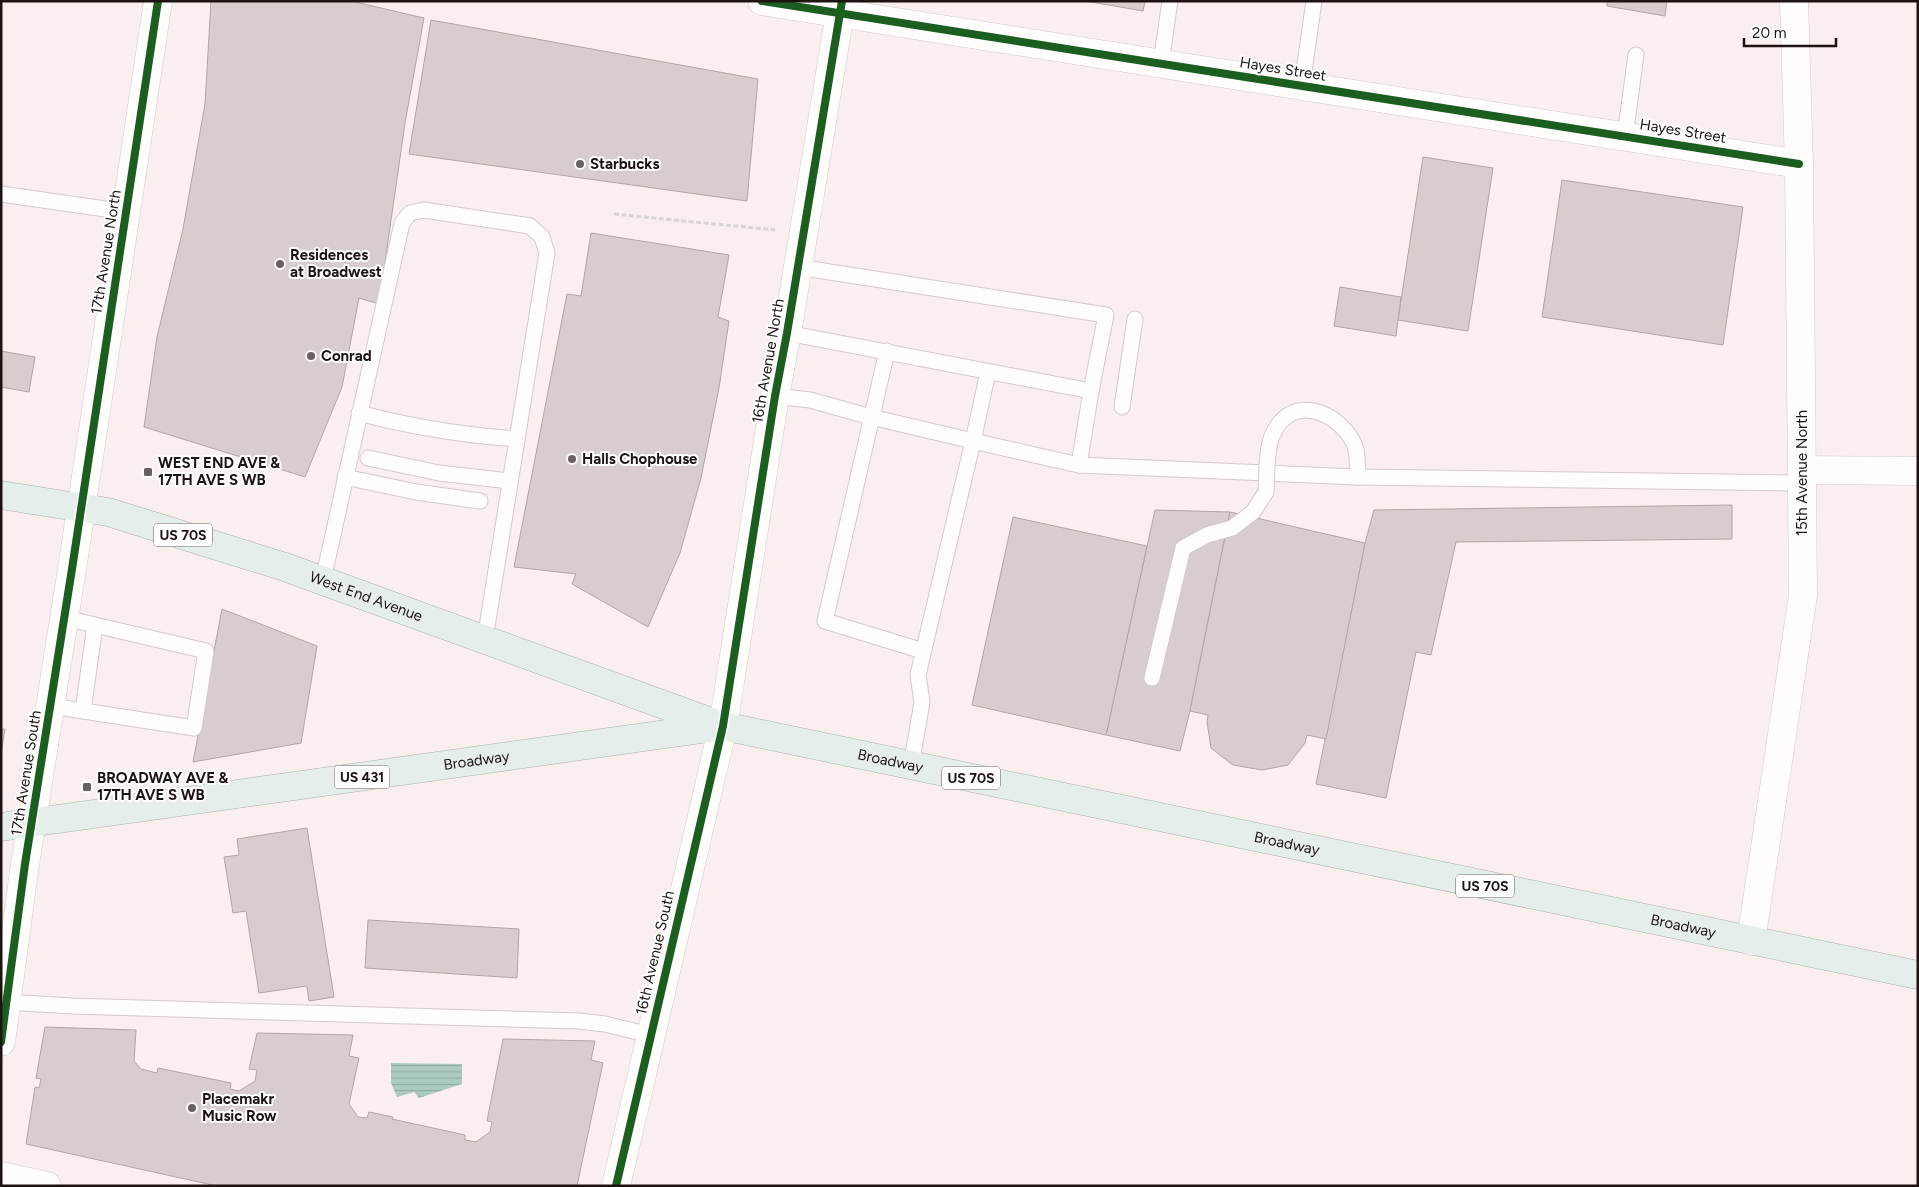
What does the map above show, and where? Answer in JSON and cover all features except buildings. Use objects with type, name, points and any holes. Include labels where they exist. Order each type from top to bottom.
[{"type":"main road","name":"West End Avenue","points":[[1,495],[108,512],[170,530],[322,580],[723,726]]},
{"type":"main road","name":"Broadway","points":[[1,827],[723,726],[1918,975]]},
{"type":"street","name":"17th Avenue North","points":[[80,508],[158,1]]},
{"type":"street","name":"Hayes Street","points":[[762,1],[841,7],[1161,63],[1799,164]]},
{"type":"street","name":"15th Avenue North","points":[[1751,941],[1803,595],[1799,164],[1794,1]]},
{"type":"street","name":"16th Avenue North","points":[[723,726],[775,396],[841,7]]},
{"type":"street","points":[[1802,477],[1918,471]]},
{"type":"street","name":"17th Avenue South","points":[[1,1042],[80,508]]},
{"type":"street","name":"16th Avenue South","points":[[616,1186],[723,726]]},
{"type":"street","points":[[1,1176],[47,1186]]},
{"type":"lane","points":[[1161,63],[1170,1]]},
{"type":"lane","points":[[1302,86],[1314,1]]},
{"type":"lane","points":[[1625,136],[1636,55]]},
{"type":"lane","points":[[1,194],[126,212]]},
{"type":"lane","points":[[322,580],[402,223],[410,213],[424,210],[530,226],[542,237],[547,253],[485,639]]},
{"type":"lane","points":[[798,267],[1106,315],[1090,391],[1079,465]]},
{"type":"lane","points":[[1122,408],[1135,319]]},
{"type":"lane","points":[[787,333],[1090,391]]},
{"type":"lane","points":[[887,351],[870,418],[825,621],[923,651]]},
{"type":"lane","points":[[911,766],[922,702],[918,674],[988,372]]},
{"type":"lane","points":[[775,396],[810,400],[870,418],[1079,465],[1358,477],[1802,477]]},
{"type":"lane","points":[[1152,678],[1184,548],[1207,535],[1232,528],[1253,512],[1266,492],[1269,444],[1279,424],[1293,413],[1309,410],[1329,415],[1347,430],[1356,448],[1358,477]]},
{"type":"lane","points":[[359,413],[438,431],[516,439]]},
{"type":"lane","points":[[368,458],[439,473],[510,482]]},
{"type":"lane","points":[[346,476],[416,492],[480,501]]},
{"type":"lane","points":[[51,706],[194,728],[206,651],[65,618]]},
{"type":"lane","points":[[83,711],[95,625]]},
{"type":"lane","points":[[7,1002],[72,1006],[579,1021],[605,1024],[650,1035]]},
{"type":"path","points":[[614,214],[780,230]]},
{"type":"shaded area","points":[[391,1063],[462,1064],[462,1084],[419,1098],[414,1092],[397,1097],[391,1083]]},
{"type":"cycle path","points":[[1,1042],[25,864],[72,569],[158,1]]},
{"type":"cycle path","points":[[762,1],[1799,164]]},
{"type":"cycle path","points":[[616,1186],[723,726],[775,396],[842,1]]},
{"type":"place","name":"Starbucks","points":[[580,164]]},
{"type":"place","name":"Residences at Broadwest","points":[[280,264]]},
{"type":"place","name":"Conrad","points":[[311,356]]},
{"type":"place","name":"Halls Chophouse","points":[[572,459]]},
{"type":"place","name":"WEST END AVE & 17TH AVE S WB","points":[[148,472]]},
{"type":"place","name":"BROADWAY AVE & 17TH AVE S WB","points":[[87,787]]},
{"type":"place","name":"Placemakr Music Row","points":[[192,1108]]}]
